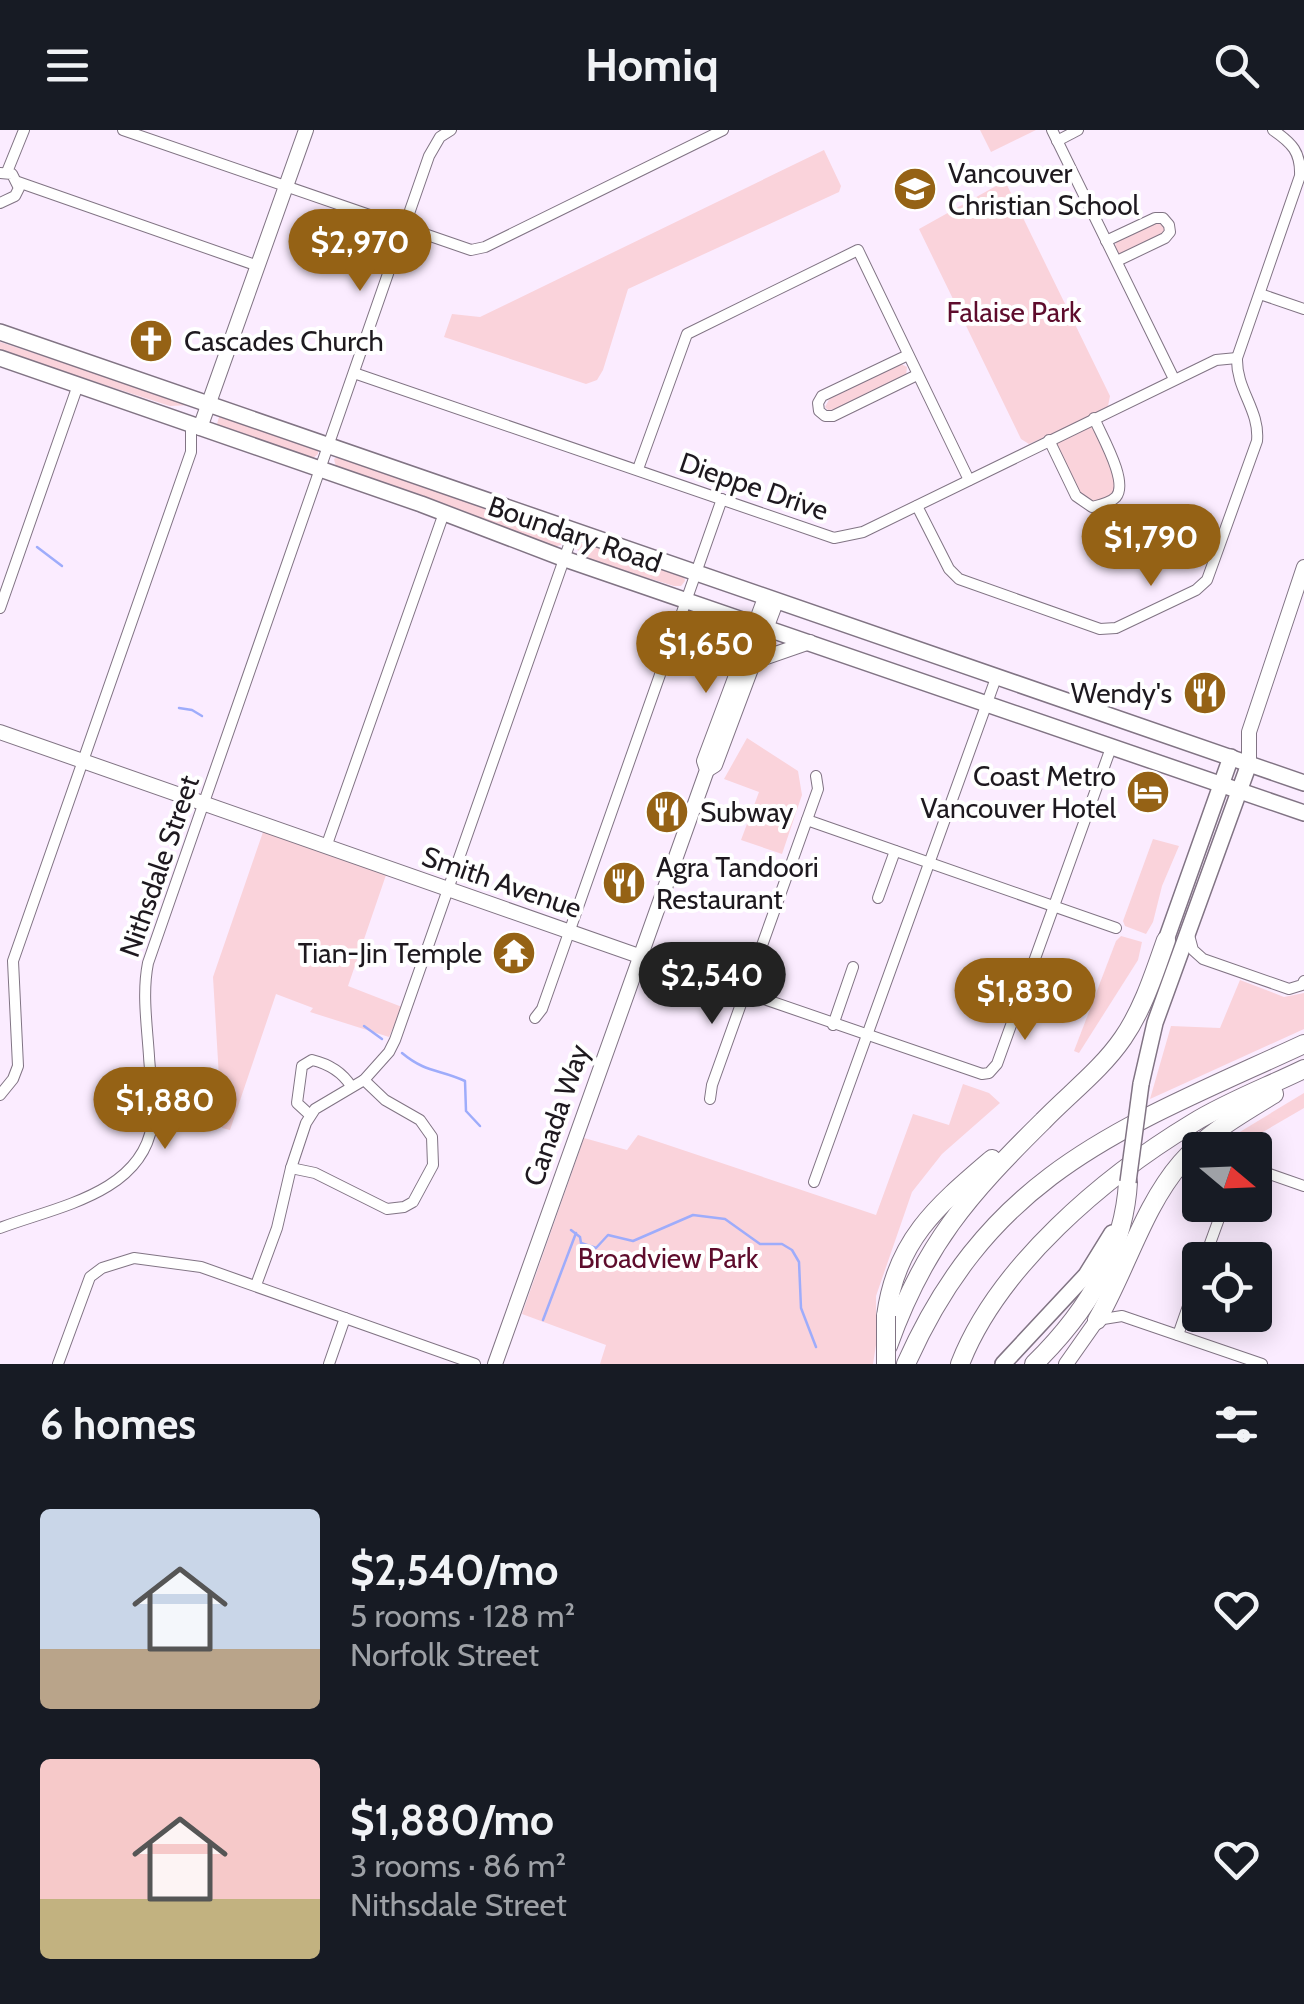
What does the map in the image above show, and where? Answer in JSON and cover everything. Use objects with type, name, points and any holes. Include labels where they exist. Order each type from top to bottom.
[{"type":"highway","points":[[884,1364],[910,1290],[952,1218],[1126,1034],[1166,940]]},
{"type":"highway","points":[[906,1364],[942,1293],[967,1257],[1020,1199],[1053,1172],[1100,1141],[1147,1117],[1304,1044]]},
{"type":"highway","points":[[1097,1320],[1154,1205],[1184,1160],[1231,1121],[1304,1071]]},
{"type":"highway","points":[[960,1364],[988,1311],[1014,1274],[1108,1184],[1196,1120],[1304,1071]]},
{"type":"highway","points":[[884,1364],[886,1316],[894,1274],[914,1236],[958,1188],[1044,1119]]},
{"type":"highway","points":[[1034,1364],[1066,1330],[1113,1252],[1128,1182]]},
{"type":"main road","points":[[199,428],[306,130]]},
{"type":"main road","name":"Boundary Road","points":[[0,332],[1304,783]]},
{"type":"main road","name":"Boundary Road","points":[[0,358],[1304,813]]},
{"type":"main road","points":[[106,394],[128,394],[176,410],[209,404]]},
{"type":"main road","points":[[1166,940],[1220,783],[1231,757],[1249,732],[1304,567]]},
{"type":"main road","name":"Canada Way","points":[[707,770],[704,761],[770,600]]},
{"type":"main road","name":"Canada Way","points":[[495,1364],[707,770],[715,765],[755,661],[761,625]]},
{"type":"main road","points":[[755,661],[810,642]]},
{"type":"main road","name":"Smith Avenue","points":[[0,732],[639,956]]},
{"type":"main road","points":[[1128,1182],[1141,1084],[1155,1023],[1249,764],[1249,732]]},
{"type":"main road","points":[[1003,1364],[1086,1275],[1123,1211]]},
{"type":"main road","points":[[1066,1364],[1097,1320]]},
{"type":"street","points":[[24,130],[4,173],[18,182],[258,266]]},
{"type":"street","points":[[123,130],[157,136],[287,187],[471,250],[485,247],[724,130]]},
{"type":"street","name":"Nithsdale Street","points":[[0,1228],[113,1185],[131,1170],[145,1147],[153,1111],[144,996],[147,970],[429,156],[440,138],[451,130]]},
{"type":"street","points":[[1078,130],[1054,135],[1174,379]]},
{"type":"street","points":[[917,506],[948,569],[958,579],[1100,629],[1116,628],[1196,590],[1207,580],[1258,435],[1257,422],[1236,376],[1237,358],[1300,176],[1298,154],[1272,130]]},
{"type":"street","points":[[0,202],[15,196],[18,182]]},
{"type":"street","points":[[1106,241],[1155,218],[1170,224],[1165,238],[1116,261]]},
{"type":"street","points":[[638,470],[688,334],[858,250],[969,480]]},
{"type":"street","points":[[1260,294],[1304,309]]},
{"type":"street","points":[[908,355],[822,396],[819,411],[833,416],[918,375]]},
{"type":"street","name":"Dieppe Drive","points":[[354,373],[834,538],[850,537],[917,506],[1216,360],[1237,358]]},
{"type":"street","points":[[0,608],[78,385]]},
{"type":"street","points":[[1049,440],[1080,501],[1092,507],[1113,500],[1120,479],[1094,418]]},
{"type":"street","points":[[0,1094],[14,1079],[18,1066],[6,970],[199,428]]},
{"type":"street","points":[[535,1018],[570,932],[722,500]]},
{"type":"street","points":[[326,847],[444,513]]},
{"type":"street","points":[[256,1284],[310,1115],[364,1080],[396,1040],[574,531]]},
{"type":"street","points":[[814,1182],[996,678]]},
{"type":"street","points":[[1054,906],[1112,745]]},
{"type":"street","points":[[710,1099],[712,1084],[818,789],[816,776]]},
{"type":"street","points":[[807,820],[1116,928]]},
{"type":"street","points":[[878,898],[895,851]]},
{"type":"street","name":"Smith Avenue","points":[[639,956],[982,1074],[989,1073],[997,1064],[1054,906]]},
{"type":"street","points":[[1189,932],[1193,950],[1203,960],[1290,988],[1303,983]]},
{"type":"street","points":[[833,1024],[854,967]]},
{"type":"street","points":[[310,1115],[297,1103],[302,1066],[312,1060],[326,1064],[344,1074],[351,1086]]},
{"type":"street","points":[[290,1168],[315,1174],[387,1209],[404,1208],[413,1202],[433,1165],[432,1137],[420,1120],[384,1100],[364,1080]]},
{"type":"street","points":[[1272,1175],[1304,1186]]},
{"type":"street","points":[[58,1364],[86,1284],[102,1268],[143,1258],[201,1266],[475,1364]]},
{"type":"street","points":[[1097,1320],[1122,1316],[1262,1364]]},
{"type":"street","points":[[329,1364],[346,1318]]},
{"type":"street","points":[[1178,1336],[1182,1324]]},
{"type":"green space","points":[[980,130],[1036,130],[991,152]]},
{"type":"green space","points":[[824,150],[841,186],[839,192],[628,289],[597,380],[586,384],[444,337],[452,314],[480,317]]},
{"type":"green space","name":"Falaise Park","points":[[1005,181],[1110,396],[1108,406],[1089,416],[1119,479],[1112,496],[1097,503],[1080,497],[1049,435],[1029,444],[1021,439],[919,229]]},
{"type":"green space","points":[[1157,222],[1167,228],[1164,234],[1121,255],[1117,253],[1117,241]]},
{"type":"green space","points":[[0,342],[192,405],[170,406],[0,351]]},
{"type":"green space","points":[[899,363],[907,367],[906,376],[840,409],[825,407],[830,398]]},
{"type":"green space","points":[[220,414],[318,449],[318,454],[312,459],[216,427]]},
{"type":"green space","points":[[339,456],[560,531],[561,545],[553,547],[336,467],[334,459]]},
{"type":"green space","points":[[586,540],[684,575],[685,581],[674,586],[583,558],[577,549]]},
{"type":"green space","points":[[747,738],[798,771],[802,795],[782,854],[741,840],[759,792],[724,779]]},
{"type":"green space","points":[[263,832],[386,875],[348,986],[402,1007],[389,1037],[310,1012],[313,1008],[276,994],[230,1130],[222,1128],[213,977]]},
{"type":"green space","points":[[1153,839],[1179,846],[1146,934],[1125,926],[1123,921]]},
{"type":"green space","points":[[1121,936],[1142,942],[1138,960],[1079,1053],[1074,1051]]},
{"type":"green space","points":[[1240,980],[1284,997],[1304,993],[1304,1029],[1150,1099],[1171,1026],[1220,1028]]},
{"type":"green space","name":"Broadview Park","points":[[963,1084],[989,1093],[1000,1103],[942,1154],[912,1192],[876,1296],[873,1364],[600,1364],[606,1345],[522,1314],[584,1138],[627,1150],[638,1135],[876,1215],[913,1114],[949,1125]]},
{"type":"green space","points":[[1304,1093],[1304,1108],[1263,1132],[1240,1132]]},
{"type":"waterway","points":[[37,547],[62,566]]},
{"type":"waterway","points":[[179,708],[202,716]]},
{"type":"waterway","points":[[364,1026],[382,1039]]},
{"type":"waterway","points":[[402,1053],[426,1067],[465,1081],[466,1111],[480,1126]]},
{"type":"waterway","points":[[571,1230],[581,1243],[596,1248],[608,1235],[633,1241],[693,1215],[725,1219],[760,1244],[782,1244],[792,1250],[799,1262],[801,1308],[816,1347]]},
{"type":"waterway","points":[[543,1320],[576,1233]]},
{"type":"place","name":"Vancouver Christian School","points":[[915,189]]},
{"type":"place","name":"Cascades Church","points":[[151,341]]},
{"type":"place","name":"Wendy's","points":[[1205,693]]},
{"type":"place","name":"Coast Metro Vancouver Hotel","points":[[1148,792]]},
{"type":"place","name":"Subway","points":[[667,812]]},
{"type":"place","name":"Agra Tandoori Restaurant","points":[[624,883]]},
{"type":"place","name":"Tian-Jin Temple","points":[[514,953]]}]
